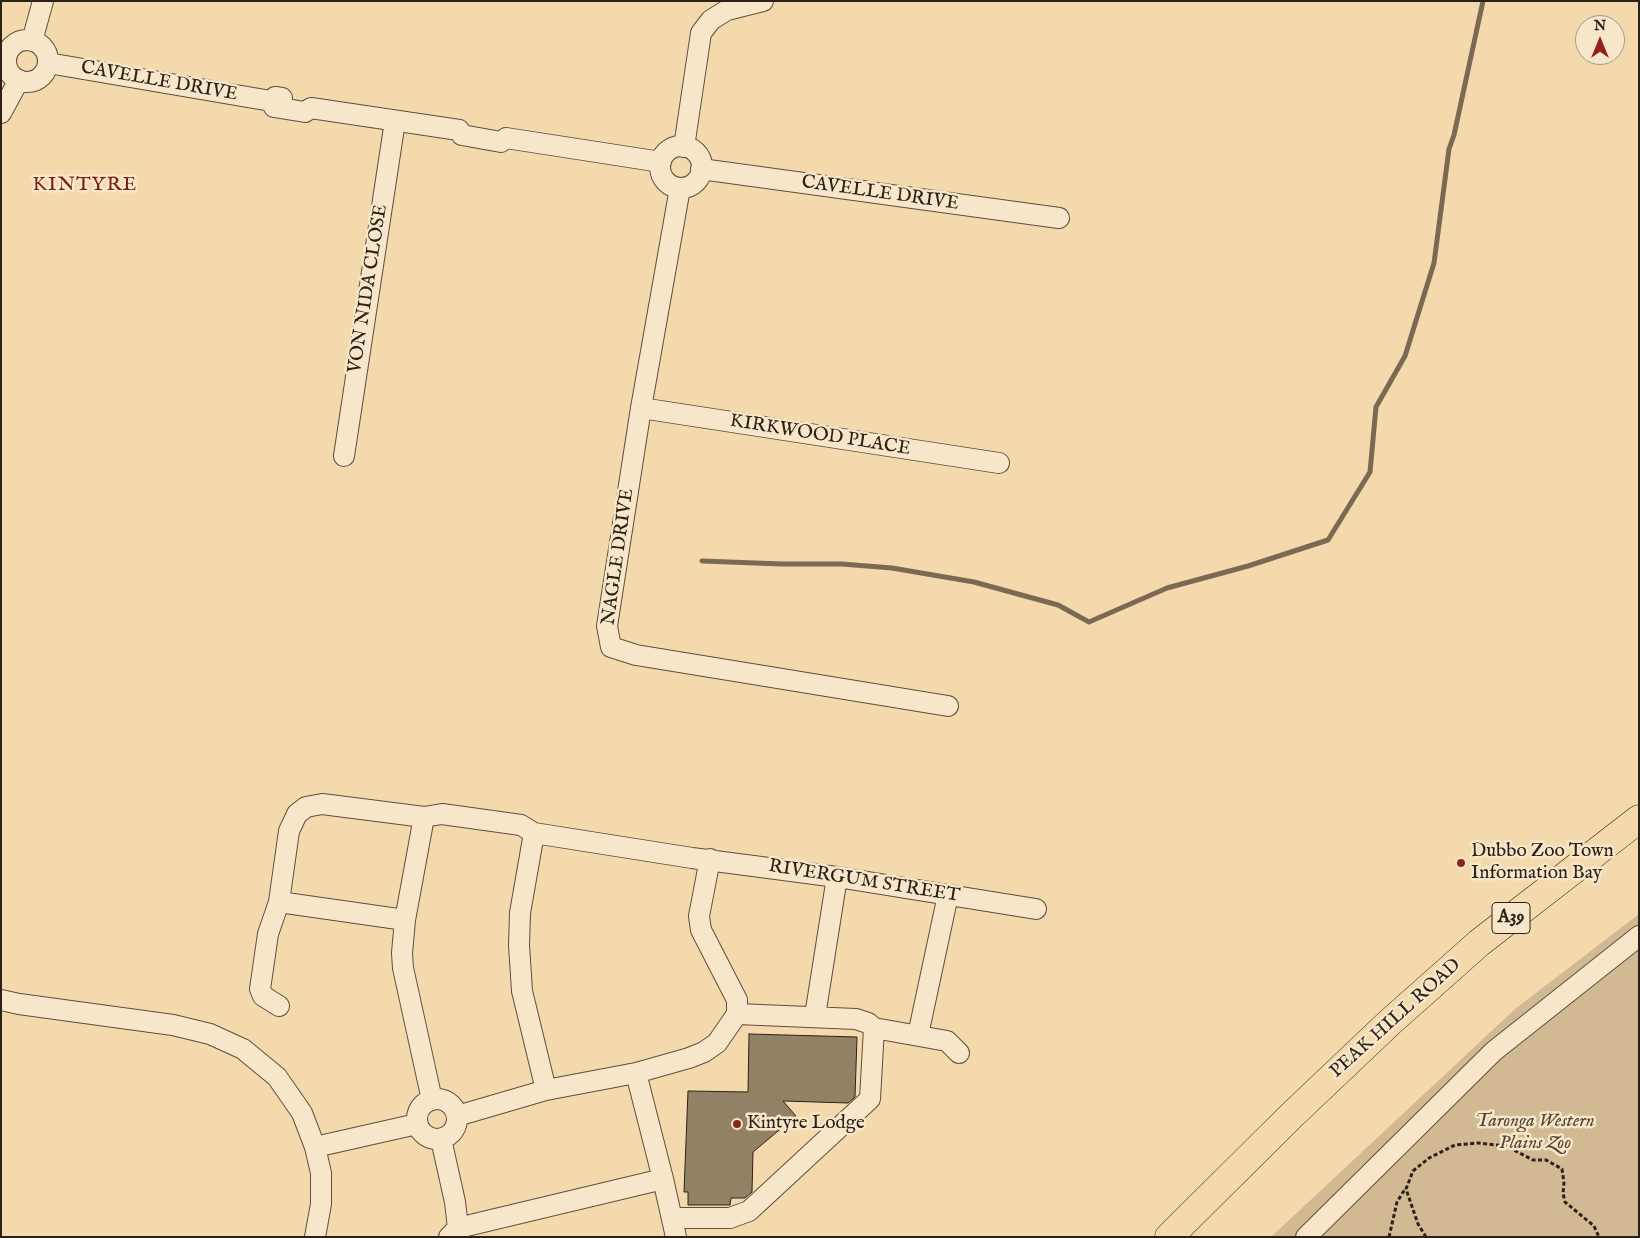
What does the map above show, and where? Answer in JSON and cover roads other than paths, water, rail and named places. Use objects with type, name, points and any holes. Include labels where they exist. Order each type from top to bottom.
[{"type":"highway","name":"PEAK HILL ROAD","points":[[1169,1237],[1291,1116],[1479,943],[1639,819]]},
{"type":"street","points":[[32,40],[43,1]]},
{"type":"street","points":[[684,147],[702,33],[711,20],[727,10],[764,1]]},
{"type":"street","points":[[32,40],[46,51],[48,63],[43,75],[38,79],[25,82],[13,76],[9,71],[7,64],[9,51],[18,42],[32,40]]},
{"type":"street","name":"CAVELLE DRIVE","points":[[48,63],[270,101],[275,97],[283,98],[308,103],[311,108],[458,130],[462,135],[501,142],[506,138],[661,162]]},
{"type":"street","points":[[1,113],[19,80]]},
{"type":"street","name":"VON NIDA CLOSE","points":[[344,456],[395,121]]},
{"type":"street","points":[[684,147],[695,152],[699,157],[702,170],[700,176],[692,185],[680,188],[668,184],[664,179],[660,168],[661,162],[672,148],[684,147]]},
{"type":"street","name":"CAVELLE DRIVE","points":[[702,170],[1059,218]]},
{"type":"street","name":"NAGLE DRIVE","points":[[680,188],[641,408],[607,626],[611,647],[636,655],[948,706]]},
{"type":"street","name":"KIRKWOOD PLACE","points":[[641,408],[999,463]]},
{"type":"street","name":"RIVERGUM STREET","points":[[279,1006],[263,996],[260,989],[268,934],[279,902],[288,831],[297,814],[306,807],[322,804],[424,817],[442,814],[452,815],[521,825],[534,833],[837,877],[1036,909]]},
{"type":"street","points":[[424,817],[405,920],[402,953],[403,968],[432,1100]]},
{"type":"street","points":[[534,833],[520,913],[519,945],[522,991],[546,1090]]},
{"type":"street","points":[[457,1116],[546,1090],[636,1073],[689,1058],[704,1052],[717,1043],[736,1014],[738,1000],[701,930],[699,916],[701,858]]},
{"type":"street","points":[[815,1016],[837,877]]},
{"type":"street","points":[[918,1035],[948,895]]},
{"type":"street","points":[[279,902],[405,920]]},
{"type":"street","points":[[1306,1237],[1494,1051],[1639,936]]},
{"type":"street","points":[[1,1000],[173,1024],[210,1034],[243,1049],[278,1077],[302,1112],[315,1147],[321,1172],[321,1204],[315,1237]]},
{"type":"street","points":[[736,1014],[856,1019],[868,1023],[874,1028],[947,1041],[959,1053]]},
{"type":"street","points":[[636,1073],[674,1228],[730,1218],[749,1211],[870,1099],[874,1028]]},
{"type":"street","points":[[438,1099],[450,1104],[457,1116],[455,1128],[447,1137],[441,1139],[429,1138],[420,1130],[417,1124],[418,1112],[426,1102],[432,1100],[438,1099]]},
{"type":"street","points":[[315,1147],[417,1124]]},
{"type":"street","points":[[441,1139],[455,1202],[453,1232],[663,1179]]},
{"type":"waterway","points":[[702,561],[842,564],[892,568],[974,582],[1058,605],[1089,622],[1167,588],[1248,566],[1328,540],[1370,472],[1376,407],[1405,356],[1434,263],[1449,149],[1454,135],[1483,1]]},
{"type":"place","name":"Dubbo Zoo Town Information Bay","points":[[1461,863]]},
{"type":"place","name":"Kintyre Lodge","points":[[737,1124]]},
{"type":"district","name":"KINTYRE","points":[[85,186]]},
{"type":"park label","name":"Taronga Western Plains Zoo","points":[[1535,1133]]}]
